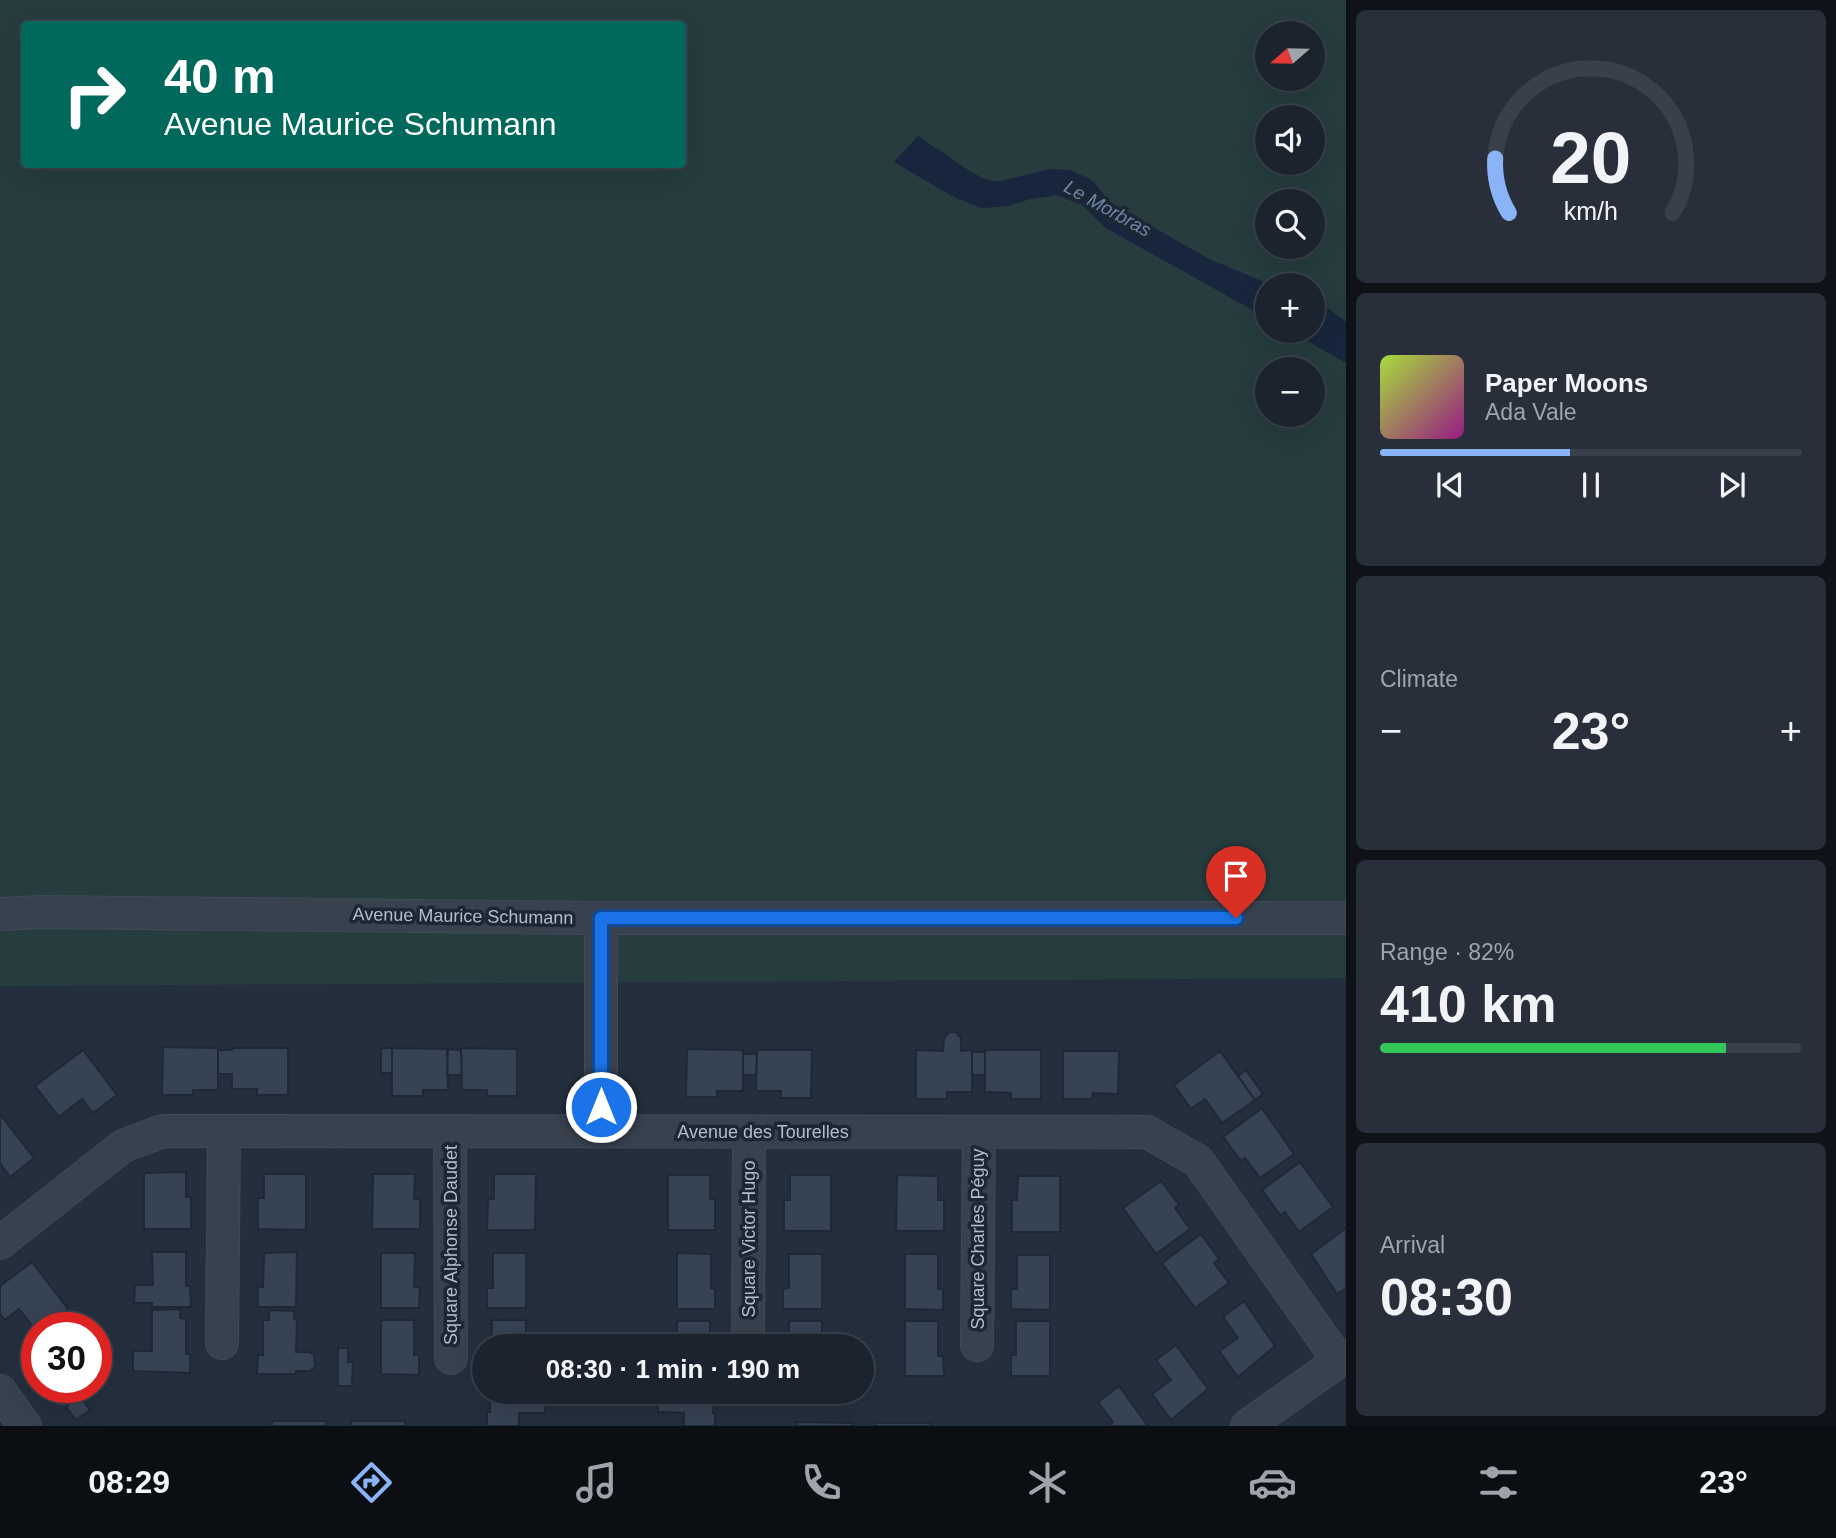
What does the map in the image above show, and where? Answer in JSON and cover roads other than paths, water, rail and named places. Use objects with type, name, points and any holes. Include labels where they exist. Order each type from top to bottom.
[{"type":"street","name":"Avenue Maurice Schumann","points":[[0,914],[41,912],[601,918],[1346,918]]},
{"type":"street","points":[[601,918],[601,1132]]},
{"type":"street","name":"Avenue des Tourelles","points":[[0,1243],[123,1146],[163,1131],[1147,1132],[1198,1161],[1343,1359],[1247,1426]]},
{"type":"street","points":[[222,1343],[224,1131]]},
{"type":"street","name":"Square Alphonse Daudet","points":[[450,1131],[452,1359]]},
{"type":"street","name":"Square Victor Hugo","points":[[748,1334],[749,1132]]},
{"type":"street","name":"Square Charles Péguy","points":[[977,1345],[979,1132]]},
{"type":"street","points":[[0,1391],[25,1426]]},
{"type":"water","name":"Le Morbras","points":[[918,136],[968,170],[992,181],[1050,169],[1070,170],[1090,179],[1112,204],[1209,259],[1255,278],[1255,311],[1106,228],[1082,205],[1057,195],[1008,206],[982,208],[956,198],[894,162]]},
{"type":"water","points":[[1325,307],[1346,322],[1346,363],[1311,343],[1325,343]]}]
